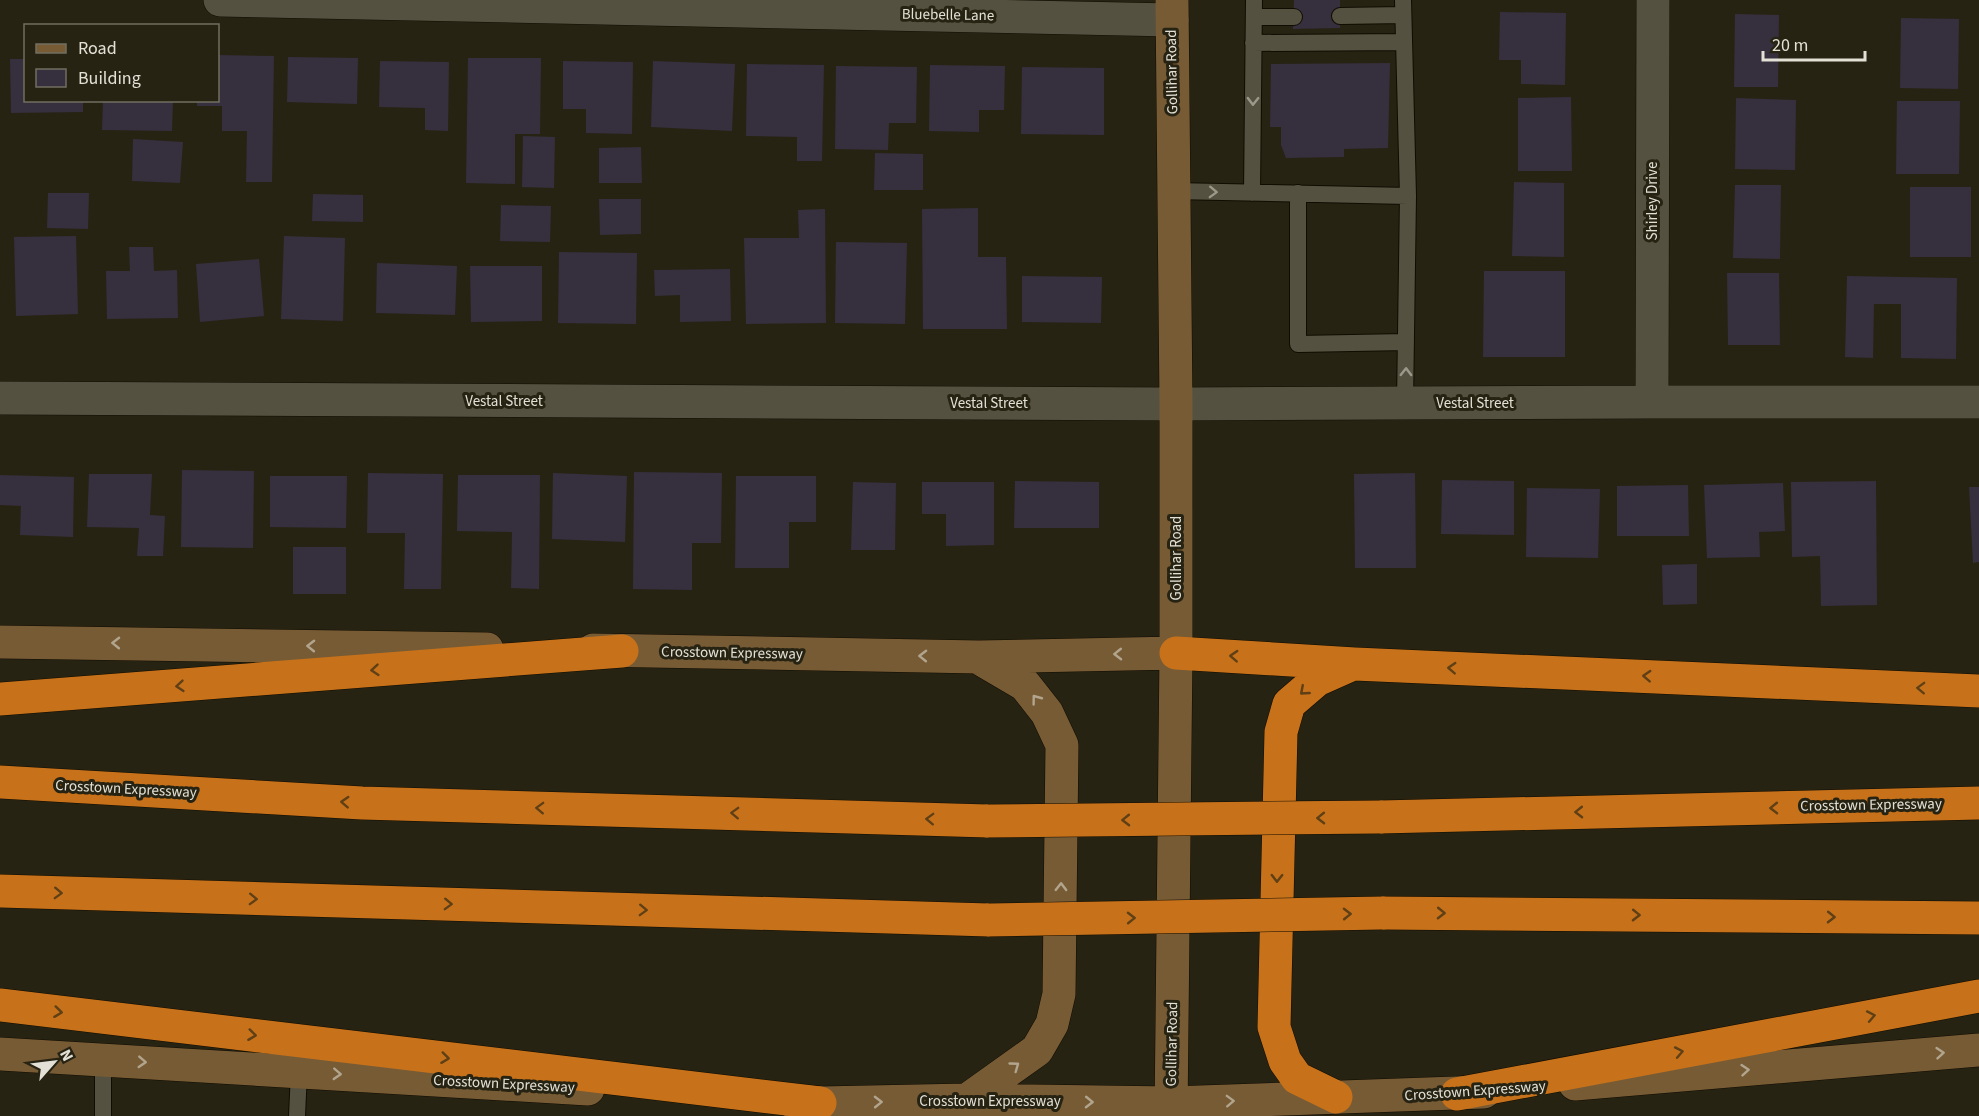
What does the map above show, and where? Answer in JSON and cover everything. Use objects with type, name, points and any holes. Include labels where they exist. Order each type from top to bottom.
[{"type":"highway","points":[[0,699],[621,651]]},
{"type":"highway","points":[[1176,653],[1979,691]]},
{"type":"highway","points":[[1336,1097],[1297,1078],[1285,1061],[1274,1027],[1281,732],[1289,704],[1317,680],[1355,663]]},
{"type":"highway","name":"Crosstown Expressway","points":[[0,782],[362,802],[988,821],[1380,817],[1979,803]]},
{"type":"highway","points":[[0,891],[989,920],[1382,913],[1979,918]]},
{"type":"highway","points":[[1457,1094],[1979,996]]},
{"type":"highway","points":[[0,1005],[820,1103]]},
{"type":"main road","name":"Gollihar Road","points":[[1171,1109],[1176,653],[1172,10]]},
{"type":"main road","name":"Crosstown Expressway","points":[[0,642],[979,657],[1176,653]]},
{"type":"main road","points":[[967,1100],[1037,1050],[1052,1024],[1059,994],[1062,745],[1047,713],[1026,685],[979,657]]},
{"type":"main road","name":"Crosstown Expressway","points":[[0,1054],[744,1103],[967,1100],[1171,1109],[1336,1097],[1457,1094],[1979,1050]]},
{"type":"street","name":"Bluebelle Lane","points":[[220,0],[1172,10]]},
{"type":"street","name":"Shirley Drive","points":[[1652,402],[1653,0]]},
{"type":"street","name":"Vestal Street","points":[[0,398],[1176,405],[1979,402]]},
{"type":"lane","points":[[1340,16],[1403,7],[1408,196],[1405,403]]},
{"type":"lane","points":[[1252,193],[1254,8],[1294,17]]},
{"type":"lane","points":[[1254,43],[1404,42]]},
{"type":"lane","points":[[1173,191],[1408,196]]},
{"type":"lane","points":[[1298,193],[1298,344],[1406,342]]},
{"type":"lane","points":[[103,1060],[103,1116]]},
{"type":"lane","points":[[297,1116],[299,1072]]},
{"type":"building","points":[[1294,0],[1340,0],[1340,28],[1293,29]]},
{"type":"building","points":[[1500,12],[1566,13],[1565,85],[1521,84],[1521,60],[1499,60]]},
{"type":"building","points":[[1735,14],[1779,15],[1778,87],[1734,87]]},
{"type":"building","points":[[1901,18],[1959,19],[1958,89],[1900,88]]},
{"type":"building","points":[[219,55],[274,56],[272,182],[246,182],[247,131],[222,131],[222,106],[197,106],[197,102],[219,102]]},
{"type":"building","points":[[288,57],[358,58],[357,104],[287,102]]},
{"type":"building","points":[[468,58],[541,58],[540,134],[515,134],[515,184],[466,183]]},
{"type":"building","points":[[10,59],[24,59],[24,102],[83,102],[83,112],[11,113]]},
{"type":"building","points":[[380,61],[449,62],[448,131],[425,130],[425,108],[379,107]]},
{"type":"building","points":[[563,61],[633,62],[632,134],[586,133],[586,109],[563,109]]},
{"type":"building","points":[[653,61],[735,64],[732,131],[651,127]]},
{"type":"building","points":[[1390,63],[1388,148],[1344,149],[1344,157],[1286,158],[1281,145],[1281,127],[1270,127],[1271,64]]},
{"type":"building","points":[[747,64],[824,65],[822,161],[797,161],[797,137],[746,136]]},
{"type":"building","points":[[930,65],[1005,66],[1004,110],[979,110],[979,132],[929,131]]},
{"type":"building","points":[[836,66],[917,67],[916,123],[889,123],[888,150],[835,149]]},
{"type":"building","points":[[1022,67],[1104,68],[1104,135],[1021,134]]},
{"type":"building","points":[[1571,97],[1572,171],[1518,171],[1518,98]]},
{"type":"building","points":[[1736,98],[1796,100],[1795,170],[1735,169]]},
{"type":"building","points":[[1897,101],[1960,101],[1959,174],[1896,174]]},
{"type":"building","points":[[103,102],[173,102],[172,131],[102,130]]},
{"type":"building","points":[[523,136],[555,137],[554,188],[522,187]]},
{"type":"building","points":[[133,139],[183,142],[180,183],[132,181]]},
{"type":"building","points":[[641,147],[642,183],[599,183],[599,148]]},
{"type":"building","points":[[875,153],[923,154],[923,190],[874,190]]},
{"type":"building","points":[[1514,182],[1564,183],[1564,257],[1512,256]]},
{"type":"building","points":[[1735,185],[1781,185],[1780,259],[1733,258]]},
{"type":"building","points":[[1910,187],[1971,187],[1971,257],[1910,257]]},
{"type":"building","points":[[48,193],[89,193],[88,229],[47,228]]},
{"type":"building","points":[[313,194],[363,195],[363,222],[312,221]]},
{"type":"building","points":[[599,199],[641,199],[641,234],[600,235]]},
{"type":"building","points":[[501,205],[551,206],[550,242],[500,241]]},
{"type":"building","points":[[978,208],[978,257],[1006,257],[1007,329],[923,329],[922,209]]},
{"type":"building","points":[[825,209],[826,323],[746,324],[744,238],[799,238],[798,210]]},
{"type":"building","points":[[76,236],[78,314],[16,316],[14,237]]},
{"type":"building","points":[[284,236],[345,238],[343,321],[281,319]]},
{"type":"building","points":[[836,242],[907,243],[905,324],[835,323]]},
{"type":"building","points":[[129,247],[153,247],[154,271],[177,270],[178,318],[107,319],[106,271],[130,271]]},
{"type":"building","points":[[559,252],[637,253],[636,324],[558,323]]},
{"type":"building","points":[[259,259],[264,316],[200,322],[196,264]]},
{"type":"building","points":[[377,263],[457,266],[455,315],[376,313]]},
{"type":"building","points":[[470,266],[542,266],[542,321],[471,322]]},
{"type":"building","points":[[730,269],[731,321],[680,322],[680,295],[655,296],[654,270]]},
{"type":"building","points":[[1484,271],[1565,271],[1565,357],[1483,357]]},
{"type":"building","points":[[1727,273],[1779,273],[1780,345],[1728,345]]},
{"type":"building","points":[[1022,276],[1102,277],[1101,323],[1022,322]]},
{"type":"building","points":[[1847,276],[1957,278],[1956,359],[1901,358],[1901,304],[1874,304],[1873,358],[1845,357]]},
{"type":"building","points":[[182,470],[254,471],[253,548],[181,547]]},
{"type":"building","points":[[634,472],[722,473],[721,543],[692,543],[692,590],[633,589]]},
{"type":"building","points":[[368,473],[443,474],[441,589],[404,589],[405,533],[367,533]]},
{"type":"building","points":[[553,473],[627,476],[625,542],[552,539]]},
{"type":"building","points":[[1415,473],[1416,568],[1355,568],[1354,474]]},
{"type":"building","points":[[89,474],[152,474],[150,515],[165,516],[163,556],[137,556],[139,528],[87,527]]},
{"type":"building","points":[[0,475],[74,477],[73,537],[20,535],[21,506],[0,505]]},
{"type":"building","points":[[458,475],[540,475],[539,589],[511,588],[512,532],[457,531]]},
{"type":"building","points":[[270,476],[347,476],[346,528],[270,527]]},
{"type":"building","points":[[736,476],[816,476],[816,522],[789,522],[789,568],[735,568]]},
{"type":"building","points":[[1442,480],[1514,481],[1514,535],[1441,534]]},
{"type":"building","points":[[1015,481],[1099,482],[1099,528],[1014,528]]},
{"type":"building","points":[[1876,481],[1877,605],[1821,606],[1820,556],[1792,557],[1791,482]]},
{"type":"building","points":[[853,482],[896,483],[895,550],[851,550]]},
{"type":"building","points":[[922,482],[994,482],[994,545],[946,546],[946,514],[922,514]]},
{"type":"building","points":[[1783,483],[1785,531],[1759,532],[1760,557],[1707,558],[1704,485]]},
{"type":"building","points":[[1688,485],[1689,536],[1617,536],[1617,486]]},
{"type":"building","points":[[1969,487],[1979,487],[1979,562],[1973,563]]},
{"type":"building","points":[[1527,488],[1600,489],[1598,558],[1526,557]]},
{"type":"building","points":[[293,547],[346,547],[346,594],[293,594]]},
{"type":"building","points":[[1697,564],[1697,604],[1663,605],[1662,565]]}]
